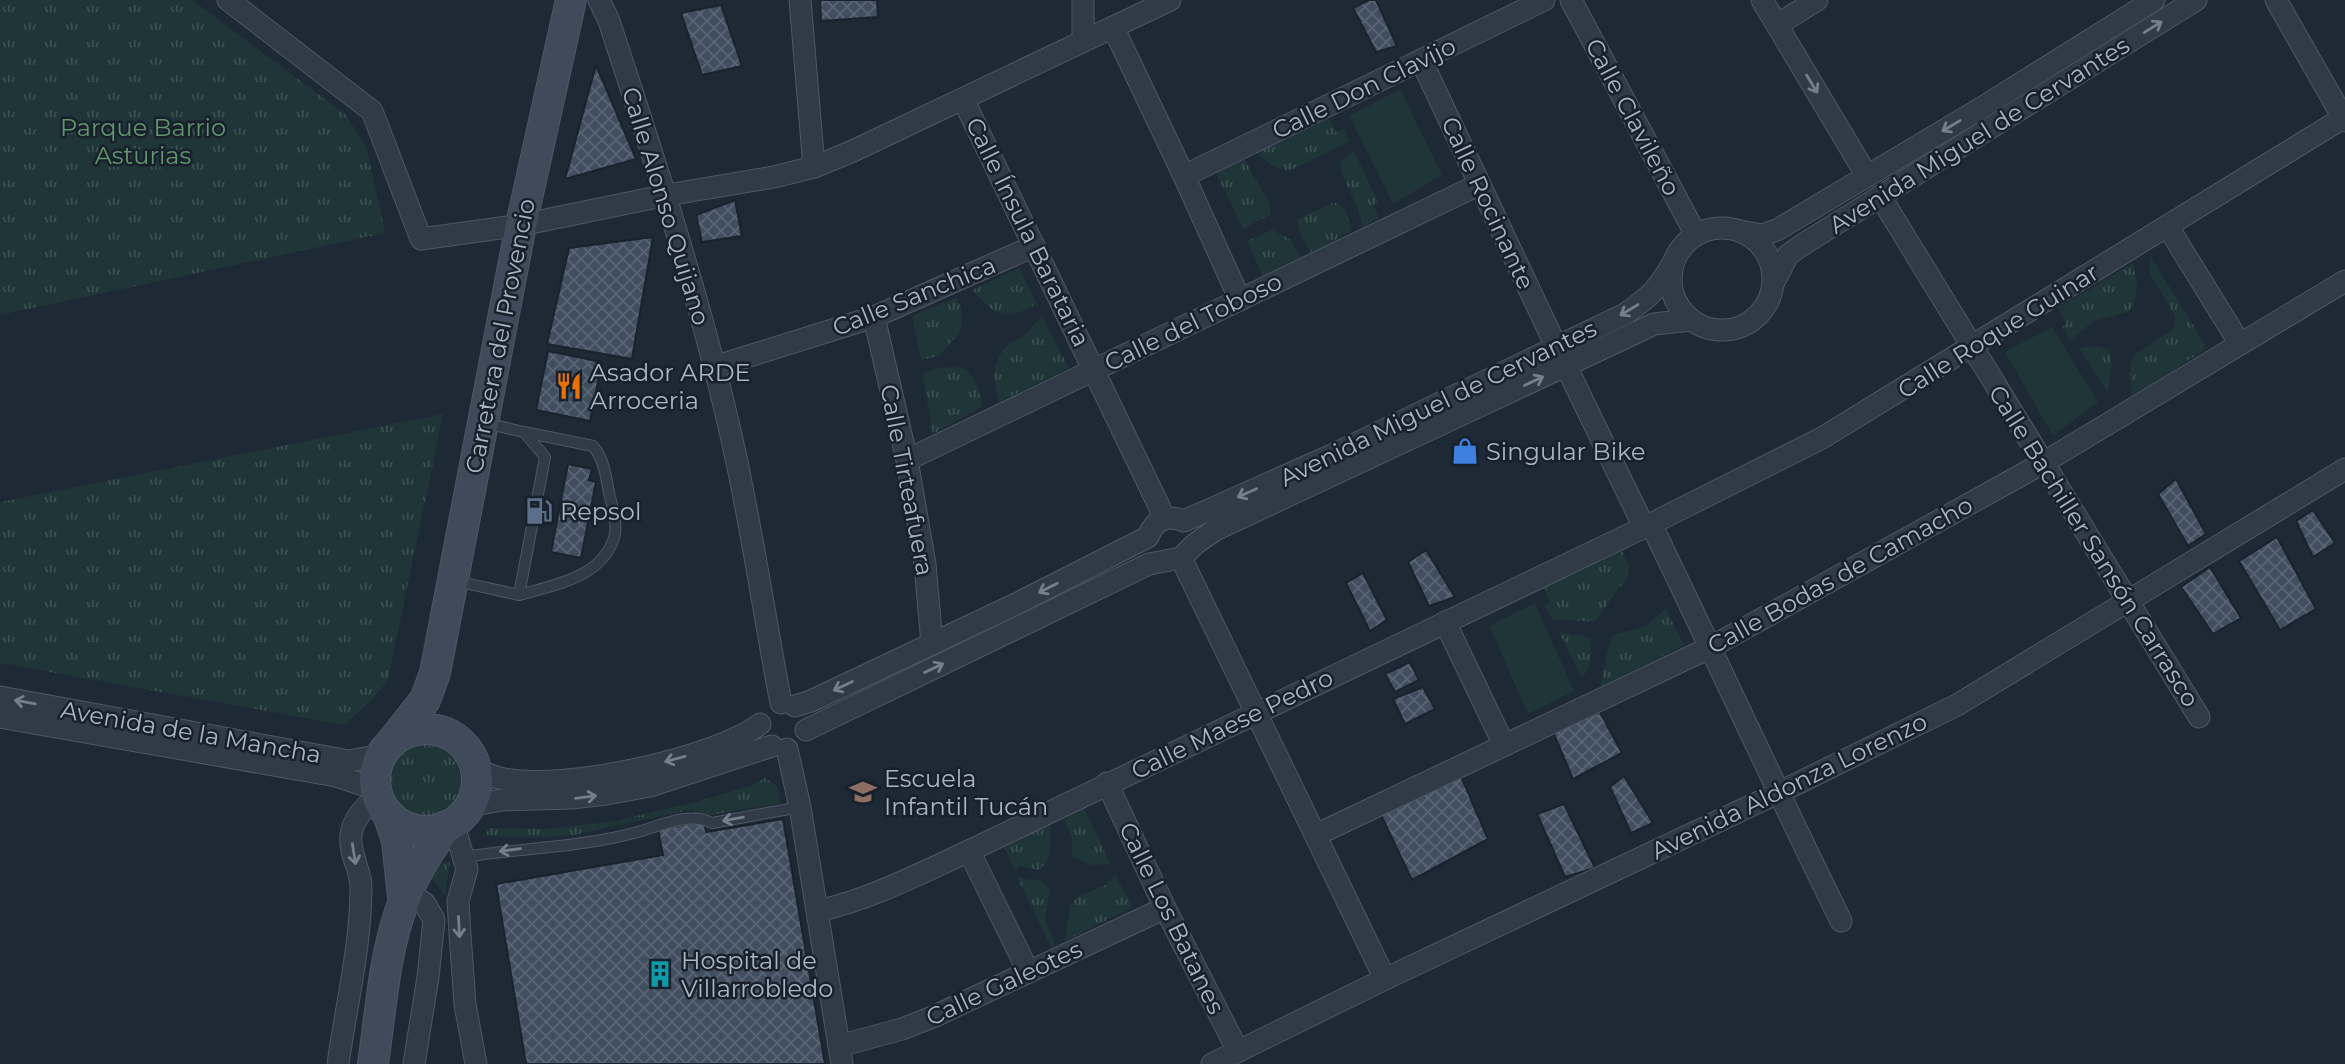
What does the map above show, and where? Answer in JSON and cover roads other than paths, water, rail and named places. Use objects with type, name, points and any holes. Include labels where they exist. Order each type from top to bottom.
[{"type":"street","points":[[228,0],[372,111],[421,239],[521,225],[814,167],[1170,0]]},
{"type":"street","name":"Carretera del Provencio","points":[[386,749],[425,700],[435,673],[521,225],[571,0]]},
{"type":"street","name":"Calle Alonso Quijano","points":[[599,0],[609,21],[667,195],[714,367],[735,453],[788,705]]},
{"type":"street","points":[[800,0],[814,167]]},
{"type":"street","points":[[1083,0],[1083,41]]},
{"type":"street","name":"Calle Don Clavijo","points":[[1184,176],[1544,0]]},
{"type":"street","name":"Calle Clavileño","points":[[1571,0],[1696,235]]},
{"type":"street","points":[[1762,0],[1867,176]]},
{"type":"street","points":[[1777,25],[1817,0]]},
{"type":"street","name":"Avenida Miguel de Cervantes","points":[[1745,232],[1762,235],[1777,230],[2154,0]]},
{"type":"street","name":"Avenida Miguel de Cervantes","points":[[1774,282],[1788,255],[2196,0]]},
{"type":"street","points":[[2276,0],[2344,119]]},
{"type":"street","points":[[1113,27],[1240,300]]},
{"type":"street","name":"Calle Rocinante","points":[[1421,60],[1556,346]]},
{"type":"street","name":"Calle Ínsula Barataria","points":[[963,99],[1159,506],[1174,520]]},
{"type":"street","name":"Calle Roque Guinar","points":[[1647,525],[1822,438],[2344,119]]},
{"type":"street","name":"Calle del Toboso","points":[[907,460],[1478,185]]},
{"type":"street","name":"Calle Bachiller Sansón Carrasco","points":[[1880,197],[2199,717]]},
{"type":"street","points":[[2168,227],[2240,344]]},
{"type":"street","points":[[1714,228],[1732,228],[1745,232],[1765,249],[1772,263],[1774,282],[1770,300],[1761,314],[1739,328],[1721,331],[1706,328],[1682,312],[1672,293],[1670,279],[1674,261],[1683,245],[1696,235],[1714,228]]},
{"type":"street","name":"Calle Sanchica","points":[[714,367],[874,317],[1034,246]]},
{"type":"street","name":"Avenida Miguel de Cervantes","points":[[788,705],[811,701],[932,644],[1148,537],[1152,526],[1174,520],[1332,455],[1625,314],[1661,285],[1674,261]]},
{"type":"street","name":"Calle Bodas de Camacho","points":[[1316,835],[1711,647],[2043,463],[2345,281]]},
{"type":"street","name":"Calle Tirteafuera","points":[[874,317],[907,460],[925,564],[932,644]]},
{"type":"street","name":"Avenida Miguel de Cervantes","points":[[806,730],[1149,564],[1181,554],[1215,530],[1654,324],[1691,320]]},
{"type":"street","points":[[1566,366],[1711,647],[1841,921]]},
{"type":"street","name":"Avenida Aldonza Lorenzo","points":[[1212,1064],[1957,705],[2345,469]]},
{"type":"street","points":[[1174,520],[1192,531],[1181,554]]},
{"type":"street","name":"Calle Maese Pedro","points":[[818,911],[851,904],[879,893],[1647,525]]},
{"type":"street","points":[[1148,537],[1156,555],[1181,554]]},
{"type":"street","points":[[1181,554],[1385,979]]},
{"type":"street","points":[[1445,622],[1504,745]]},
{"type":"street","name":"Carretera del Provencio","points":[[435,673],[439,697],[467,753]]},
{"type":"street","name":"Avenida de la Mancha","points":[[0,697],[349,761],[386,749]]},
{"type":"street","points":[[380,799],[398,823],[412,829],[430,831],[502,800],[572,798],[650,786],[800,743],[806,730],[804,717],[788,705],[767,710],[760,724],[747,735],[701,752],[609,774],[568,780],[520,780],[489,775],[438,730],[422,729],[407,733],[386,749],[374,777],[380,799],[397,841],[406,896]]},
{"type":"street","name":"Avenida de la Mancha","points":[[0,717],[336,776],[380,799]]},
{"type":"street","points":[[760,724],[763,737],[780,748],[800,807],[841,1055]]},
{"type":"street","points":[[373,1064],[385,982],[406,896],[419,867],[456,818],[477,782],[467,753]]},
{"type":"street","name":"Calle Los Batanes","points":[[1107,783],[1165,908],[1238,1051]]},
{"type":"street","points":[[338,1064],[359,925],[361,884],[353,858],[351,834],[359,813],[380,799]]},
{"type":"street","points":[[456,818],[467,869],[458,901],[465,1004],[476,1064]]},
{"type":"street","points":[[969,851],[1028,971]]},
{"type":"street","points":[[406,896],[425,904],[434,920],[414,1064]]},
{"type":"street","name":"Calle Galeotes","points":[[841,1055],[935,1016],[1165,908]]},
{"type":"lane","points":[[453,580],[519,595],[582,575],[599,564],[609,550],[616,532],[601,455],[593,446],[483,423]]},
{"type":"lane","points":[[519,595],[545,457],[524,432]]},
{"type":"lane","points":[[466,860],[470,856],[595,841],[683,819],[706,820],[712,823],[800,807]]},
{"type":"place","name":"Asador ARDE Arroceria","points":[[569,386]]},
{"type":"place","name":"Singular Bike","points":[[1465,451]]},
{"type":"place","name":"Repsol","points":[[539,511]]},
{"type":"place","name":"Escuela Infantil Tucán","points":[[863,792]]},
{"type":"place","name":"Hospital de Villarrobledo","points":[[660,974]]},
{"type":"park label","name":"Parque Barrio Asturias","points":[[143,141]]}]
